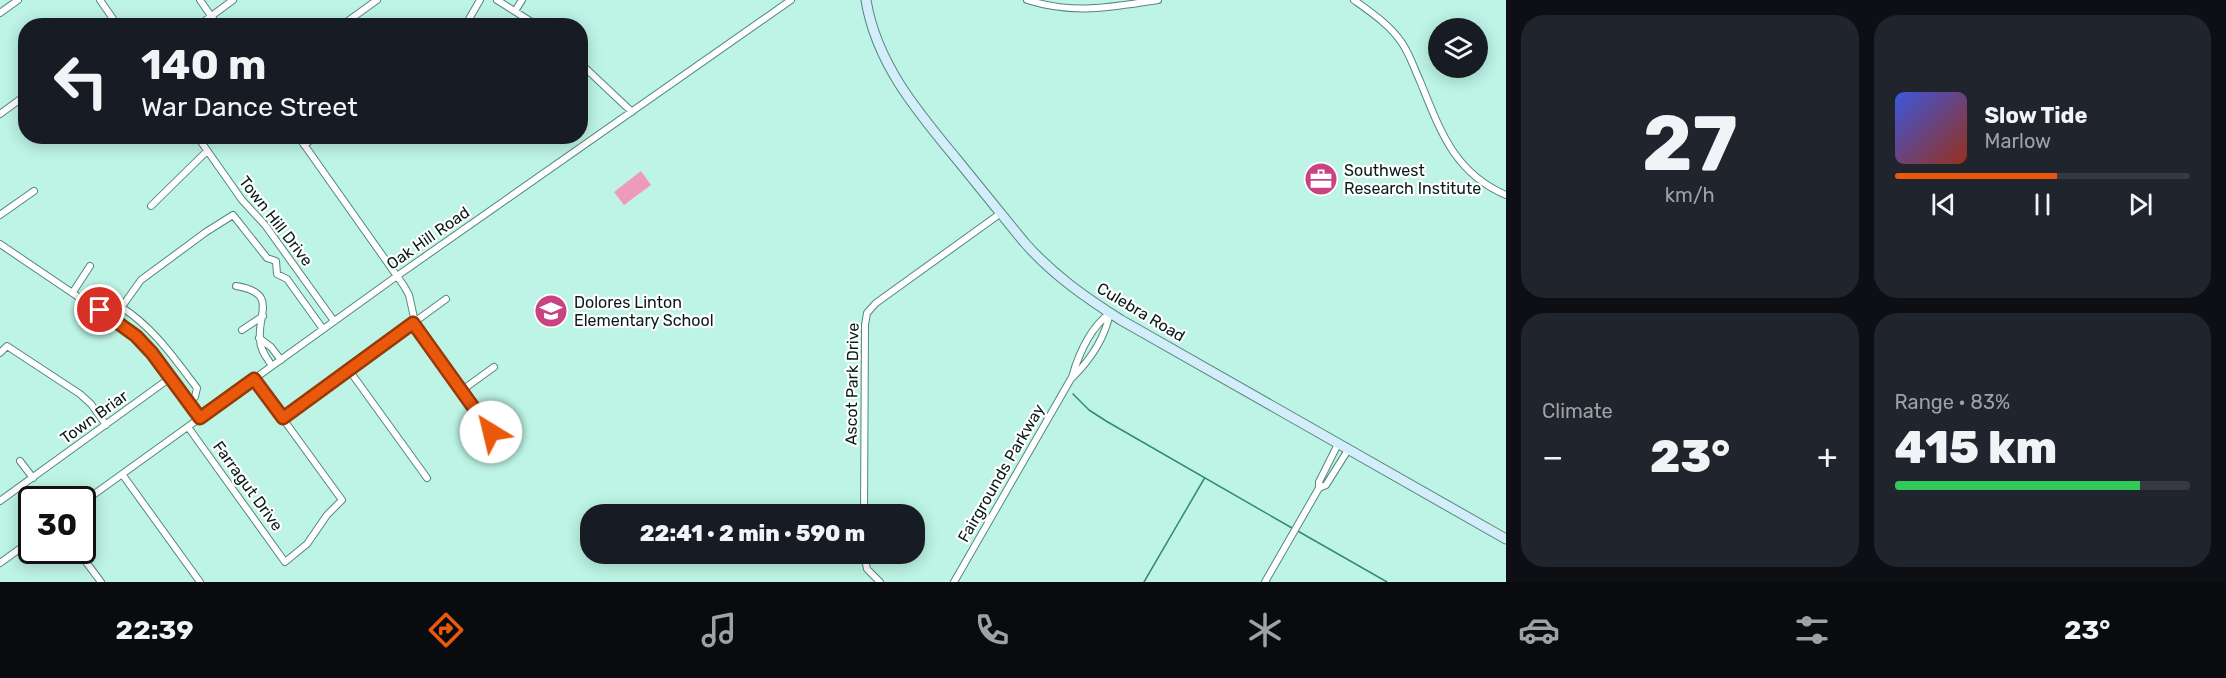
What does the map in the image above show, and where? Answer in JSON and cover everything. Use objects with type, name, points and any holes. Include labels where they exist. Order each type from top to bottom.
[{"type":"main road","name":"Culebra Road","points":[[866,0],[878,44],[902,90],[923,119],[1035,255],[1082,294],[1110,313],[1506,539]]},
{"type":"street","points":[[0,13],[18,0]]},
{"type":"street","points":[[100,0],[112,18]]},
{"type":"street","points":[[200,0],[211,16]]},
{"type":"street","points":[[208,18],[233,0]]},
{"type":"street","points":[[352,18],[377,0]]},
{"type":"street","points":[[470,18],[480,0]]},
{"type":"street","points":[[497,0],[526,18]]},
{"type":"street","points":[[515,11],[522,0]]},
{"type":"street","name":"Oak Hill Road","points":[[588,143],[791,0]]},
{"type":"street","points":[[1027,0],[1072,10],[1158,0]]},
{"type":"street","points":[[1354,0],[1387,25],[1402,44],[1452,152],[1478,180],[1506,195]]},
{"type":"street","points":[[588,71],[632,112]]},
{"type":"street","points":[[0,114],[18,102]]},
{"type":"street","name":"Town Hill Drive","points":[[202,144],[242,200],[265,225],[334,321]]},
{"type":"street","name":"Oak Hill Road","points":[[96,493],[397,276],[586,144]]},
{"type":"street","points":[[304,145],[397,276],[409,295],[414,323],[491,432]]},
{"type":"street","points":[[151,206],[207,151]]},
{"type":"street","points":[[0,215],[34,190]]},
{"type":"street","name":"Ascot Park Drive","points":[[864,504],[867,313],[876,303],[1001,213]]},
{"type":"street","points":[[113,319],[141,280],[233,215],[267,258],[276,261],[277,274],[287,279],[323,329]]},
{"type":"street","points":[[0,244],[136,336],[152,353],[200,418]]},
{"type":"street","points":[[73,292],[90,266]]},
{"type":"street","points":[[236,286],[249,288],[263,303],[259,338],[272,366]]},
{"type":"street","points":[[254,379],[283,418],[446,300]]},
{"type":"street","points":[[121,307],[161,341],[197,388],[195,397],[188,402]]},
{"type":"street","name":"Fairgrounds Parkway","points":[[1072,377],[1086,364],[1107,328],[1110,313]]},
{"type":"street","name":"Fairgrounds Parkway","points":[[954,582],[1072,377],[1077,360],[1097,323],[1110,313]]},
{"type":"street","points":[[242,330],[263,316]]},
{"type":"street","points":[[259,338],[271,346],[281,360]]},
{"type":"street","points":[[0,353],[7,346],[80,394],[91,404],[106,425]]},
{"type":"street","points":[[461,391],[494,367]]},
{"type":"street","points":[[350,370],[427,478]]},
{"type":"street","name":"Town Briar","points":[[0,501],[170,378]]},
{"type":"street","name":"Farragut Drive","points":[[188,426],[285,562],[307,544],[327,515],[342,500],[283,418]]},
{"type":"street","points":[[1265,582],[1319,488],[1319,482],[1338,444]]},
{"type":"street","points":[[1319,488],[1326,485],[1348,450]]},
{"type":"street","points":[[20,461],[33,478]]},
{"type":"street","points":[[122,474],[200,582]]},
{"type":"street","points":[[0,563],[18,550]]},
{"type":"street","points":[[88,564],[100,582]]},
{"type":"street","points":[[866,564],[867,569],[880,582]]},
{"type":"shaded area","points":[[641,171],[651,185],[624,205],[614,192]]},
{"type":"waterway","points":[[1073,394],[1089,410],[1106,421],[1292,528]]},
{"type":"waterway","points":[[1144,582],[1204,479]]},
{"type":"waterway","points":[[1296,530],[1387,582]]},
{"type":"place","name":"Southwest Research Institute","points":[[1321,179]]},
{"type":"place","name":"Dolores Linton Elementary School","points":[[551,311]]},
{"type":"route","points":[[100,310],[124,326],[152,353],[200,418],[254,379],[283,418],[413,323],[491,432]]}]
